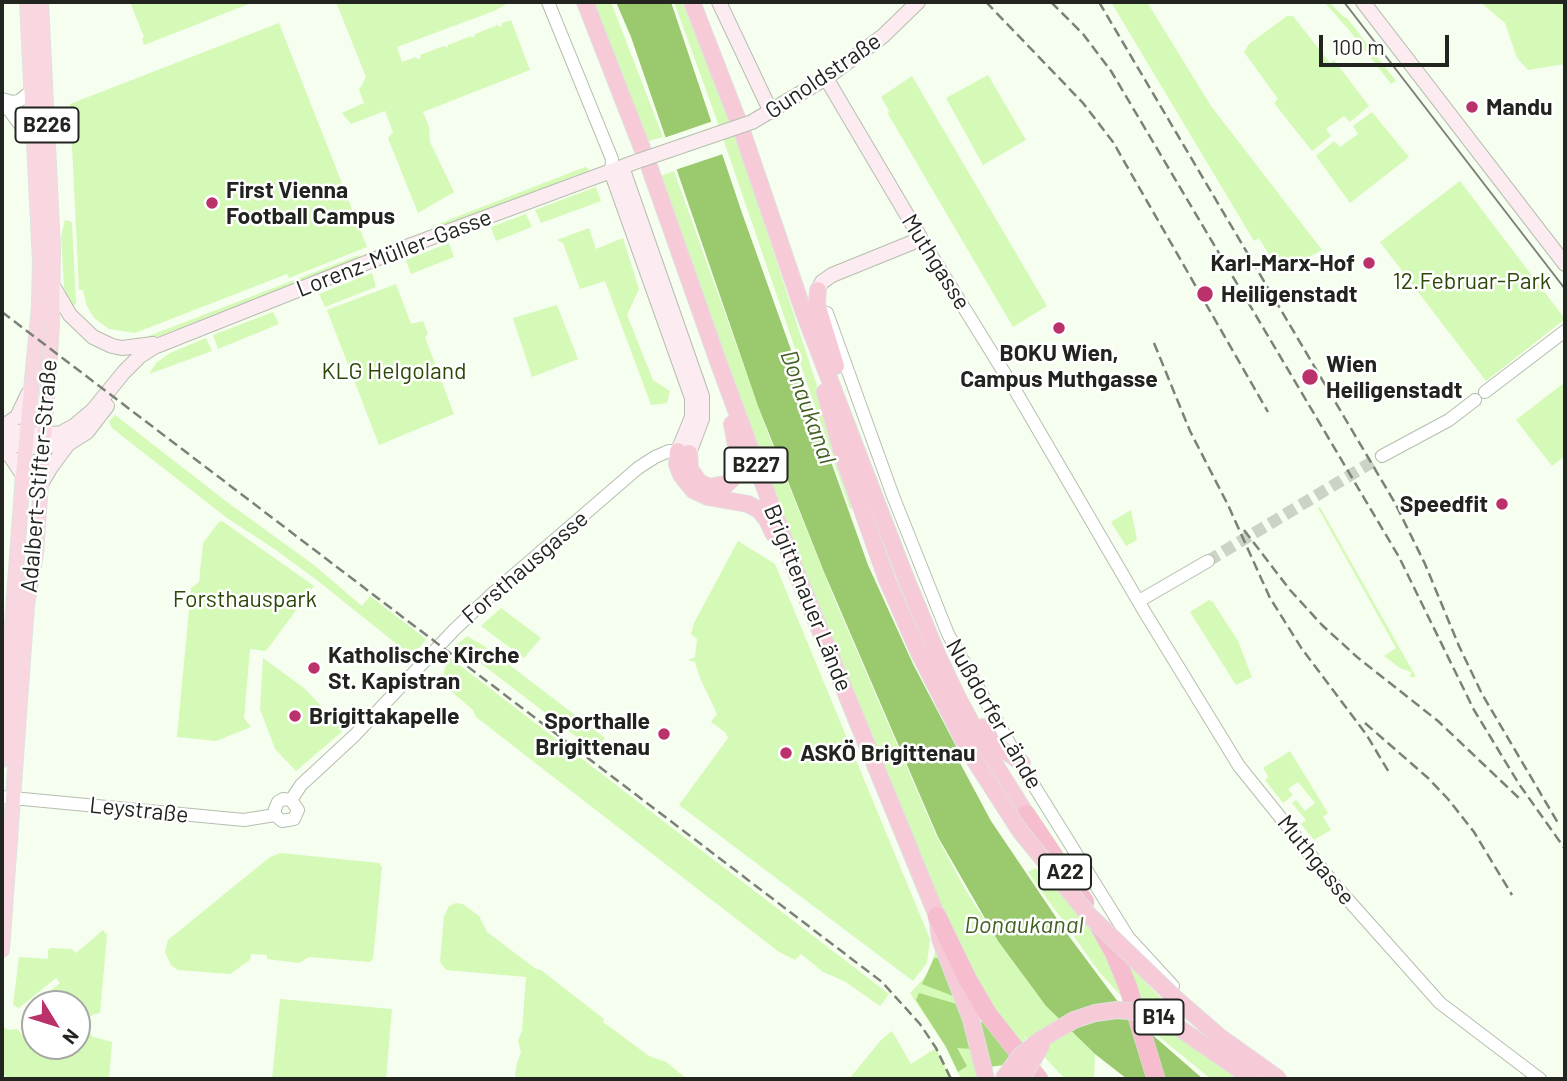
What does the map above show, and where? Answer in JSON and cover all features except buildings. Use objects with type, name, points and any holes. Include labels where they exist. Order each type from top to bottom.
[{"type":"highway","name":"Brigittenauer Lände","points":[[585,2],[649,166],[794,567],[937,916],[940,939],[971,1019],[986,1079]]},
{"type":"highway","name":"Nußdorfer Lände","points":[[692,2],[750,124],[804,313],[920,612],[958,698],[986,750],[1026,814]]},
{"type":"highway","points":[[818,290],[817,304],[867,458],[876,496]]},
{"type":"highway","points":[[804,313],[844,459],[887,580],[919,653],[968,750],[1025,838],[1081,906],[1137,964],[1220,1037],[1279,1079]]},
{"type":"highway","points":[[683,452],[692,474],[699,482],[709,487],[727,484],[740,467],[734,431],[717,377],[719,364]]},
{"type":"highway","points":[[683,452],[677,464],[681,475],[693,490],[708,497],[748,504],[759,510],[767,520],[780,551],[794,567]]},
{"type":"highway","points":[[920,612],[990,740],[1022,763]]},
{"type":"highway","name":"A22","points":[[1026,814],[1088,907],[1114,953],[1128,987],[1156,1079]]},
{"type":"highway","points":[[937,916],[982,1004],[1015,1052],[1039,1079]]},
{"type":"highway","name":"B14","points":[[1022,1079],[1033,1057],[1051,1034],[1074,1020],[1105,1011],[1153,1015],[1181,1028],[1253,1079]]},
{"type":"highway","points":[[1003,1079],[1029,1047],[1051,1034]]},
{"type":"main road","name":"Adalbert-Stifter-Straße","points":[[2,760],[40,290],[27,2]]},
{"type":"main road","name":"Adalbert-Stifter-Straße","points":[[2,950],[7,798],[27,605],[36,554],[53,286],[41,2]]},
{"type":"main road","points":[[719,2],[771,112]]},
{"type":"main road","name":"Gunoldstraße","points":[[638,161],[750,124],[826,78],[883,36],[918,2]]},
{"type":"main road","points":[[1363,2],[1565,264]]},
{"type":"main road","name":"Muthgasse","points":[[826,78],[920,237]]},
{"type":"main road","name":"Lorenz-Müller-Gasse","points":[[44,441],[74,426],[96,407],[140,356],[154,347],[615,166],[638,161]]},
{"type":"main road","points":[[615,166],[692,398],[692,417],[683,452]]},
{"type":"main road","points":[[818,290],[822,282],[832,275],[920,237]]},
{"type":"main road","points":[[53,286],[78,324],[102,342],[132,348],[168,342]]},
{"type":"main road","name":"Lorenz-Müller-Gasse","points":[[41,484],[68,444],[87,432],[136,369],[168,342]]},
{"type":"main road","points":[[2,428],[21,412],[31,386]]},
{"type":"main road","points":[[2,428],[26,440]]},
{"type":"main road","points":[[2,443],[26,440],[68,444]]},
{"type":"main road","points":[[2,449],[23,475]]},
{"type":"street","points":[[548,2],[615,166]]},
{"type":"street","points":[[2,100],[19,101],[31,91]]},
{"type":"street","points":[[2,100],[34,143]]},
{"type":"street","name":"Muthgasse","points":[[920,237],[1236,761],[1335,884],[1440,1003],[1541,1079]]},
{"type":"street","name":"Nußdorfer Lände","points":[[818,290],[893,496],[948,634],[1022,763],[1128,937],[1187,999],[1204,1033],[1266,1079]]},
{"type":"street","points":[[1382,456],[1457,415],[1565,331]]},
{"type":"street","name":"Forsthausgasse","points":[[291,800],[301,785],[355,735],[454,630],[492,594],[638,468],[668,451],[683,452]]},
{"type":"street","points":[[1139,601],[1208,561]]},
{"type":"street","name":"Leystraße","points":[[7,798],[247,820],[275,815],[282,821],[294,819],[298,810],[291,800]]},
{"type":"street","points":[[275,815],[278,802],[291,800]]},
{"type":"green space","points":[[130,2],[254,2],[144,45],[144,37]]},
{"type":"green space","points":[[336,2],[504,2],[505,5],[494,11],[397,47],[402,62],[421,58],[420,55],[444,46],[447,48],[448,45],[471,36],[472,38],[475,34],[502,26],[502,23],[511,20],[530,70],[423,112],[429,127],[430,142],[454,192],[418,213],[388,138],[393,132],[385,111],[351,124],[342,113],[364,103],[359,90],[366,77]]},
{"type":"green space","points":[[589,2],[611,2],[663,137],[645,142]]},
{"type":"green space","points":[[674,2],[682,2],[728,112],[856,506],[850,509],[715,115]]},
{"type":"green space","points":[[1111,2],[1147,2],[1211,106],[1322,250],[1280,273],[1259,238],[1254,241]]},
{"type":"green space","points":[[1324,2],[1329,2],[1347,18],[1396,81],[1391,84]]},
{"type":"green space","points":[[1480,2],[1565,2],[1565,64],[1528,70],[1517,58],[1505,23]]},
{"type":"green space","points":[[1287,16],[1293,16],[1330,63],[1334,60],[1369,106],[1350,122],[1344,116],[1326,129],[1331,136],[1312,151],[1274,103],[1278,99],[1244,52],[1249,44]]},
{"type":"green space","name":"First Vienna Football Campus","points":[[279,23],[367,247],[289,278],[287,274],[135,333],[109,329],[94,318],[87,306],[83,290],[79,290],[70,104]]},
{"type":"green space","points":[[988,75],[1026,140],[983,165],[946,98]]},
{"type":"green space","points":[[912,76],[1047,306],[1013,327],[888,114],[881,97]]},
{"type":"green space","points":[[1372,112],[1409,157],[1350,203],[1316,156],[1334,141],[1340,147],[1358,134],[1353,126]]},
{"type":"green space","points":[[585,167],[590,170],[434,230],[433,226]]},
{"type":"green space","points":[[674,171],[770,439],[834,598],[936,835],[965,889],[998,941],[1046,1006],[1095,1054],[1094,1079],[1065,1079],[1023,1034],[1026,1039],[1017,1048],[981,990],[921,862],[788,531],[658,177]]},
{"type":"green space","name":"12.Februar-Park","points":[[1460,181],[1565,319],[1486,381],[1380,242]]},
{"type":"green space","points":[[596,187],[601,201],[541,223],[535,210]]},
{"type":"green space","points":[[526,214],[532,227],[496,241],[491,227]]},
{"type":"green space","points":[[65,220],[72,222],[76,303],[72,309],[64,288],[61,236]]},
{"type":"green space","points":[[589,228],[596,249],[623,238],[639,289],[627,315],[653,380],[670,391],[667,403],[651,405],[605,281],[580,289],[563,243],[557,240]]},
{"type":"green space","points":[[449,243],[454,257],[411,274],[406,260]]},
{"type":"green space","points":[[359,255],[360,258],[151,339],[141,339]]},
{"type":"green space","points":[[372,273],[376,287],[325,307],[319,294]]},
{"type":"green space","name":"KLG Helgoland","points":[[396,284],[411,324],[423,321],[428,334],[425,337],[454,414],[379,445],[327,310]]},
{"type":"green space","points":[[557,305],[578,359],[532,377],[513,318]]},
{"type":"green space","points":[[273,312],[279,324],[218,349],[213,335]]},
{"type":"green space","points":[[206,338],[212,351],[149,374],[156,363],[170,353]]},
{"type":"green space","points":[[1565,382],[1565,456],[1552,466],[1516,420]]},
{"type":"green space","points":[[115,415],[314,565],[362,606],[370,596],[426,639],[413,657],[318,581],[227,518],[112,428],[109,421]]},
{"type":"green space","points":[[1320,507],[1416,677],[1410,677],[1411,672],[1400,668],[1384,656],[1396,648],[1318,508]]},
{"type":"green space","points":[[1131,510],[1137,540],[1126,546],[1111,522]]},
{"type":"green space","name":"Forsthauspark","points":[[222,521],[314,586],[266,651],[250,649],[244,718],[251,727],[216,741],[177,737],[191,588],[199,582],[203,543]]},
{"type":"green space","name":"ASKÖ Brigittenau","points":[[738,541],[775,564],[930,939],[927,963],[913,981],[679,805],[728,738],[725,732],[711,722],[717,714],[695,662],[688,660],[695,657],[697,639],[691,634],[694,623]]},
{"type":"green space","points":[[1209,600],[1213,602],[1238,641],[1252,677],[1236,685],[1190,612]]},
{"type":"green space","points":[[501,608],[541,638],[524,658],[481,626]]},
{"type":"green space","points":[[467,636],[486,647],[605,738],[595,751],[457,645]]},
{"type":"green space","points":[[449,657],[889,994],[880,1006],[844,981],[823,972],[801,954],[795,960],[779,952],[476,717],[473,710],[445,686],[444,671]]},
{"type":"green space","points":[[263,658],[304,688],[344,730],[296,771],[275,749],[260,709]]},
{"type":"green space","points":[[1290,751],[1328,813],[1323,817],[1331,830],[1314,840],[1301,824],[1306,820],[1292,803],[1296,800],[1305,811],[1315,803],[1298,782],[1288,789],[1293,795],[1283,803],[1265,780],[1268,778],[1263,768]]},
{"type":"green space","points":[[281,853],[379,863],[382,867],[373,959],[370,962],[309,957],[299,963],[251,954],[250,960],[230,974],[178,970],[171,965],[165,952],[168,940],[270,857]]},
{"type":"green space","points":[[1035,868],[1239,1079],[1211,1079],[1157,1035],[1100,973],[1028,872]]},
{"type":"green space","points":[[463,904],[479,916],[487,932],[541,970],[604,1019],[603,1022],[649,1056],[666,1062],[687,1079],[517,1079],[515,1075],[521,1052],[518,1041],[522,1031],[526,977],[446,970],[440,962],[444,916],[449,906]]},
{"type":"green space","points":[[103,930],[107,935],[100,1013],[91,1016],[91,990],[51,990],[60,983],[56,978],[41,990],[21,990],[21,1006],[13,1005],[19,957],[48,959],[48,950],[51,948],[72,949],[76,953]]},
{"type":"green space","points":[[936,948],[958,998],[979,1079],[961,1079],[946,1047],[910,993],[929,973]]},
{"type":"green space","points":[[280,999],[392,1009],[386,1079],[272,1079]]},
{"type":"green space","points":[[2,1027],[17,1029],[21,1034],[21,1060],[91,1060],[91,1034],[112,1042],[109,1079],[7,1079],[2,1072]]},
{"type":"green space","points":[[892,1031],[911,1064],[936,1048],[951,1079],[849,1079],[881,1040]]},
{"type":"shaded area","points":[[934,958],[944,958],[958,998],[922,984]]},
{"type":"shaded area","points":[[919,993],[960,1005],[973,1049],[957,1048],[967,1066],[958,1072],[946,1047],[916,1000]]},
{"type":"shaded area","points":[[984,1020],[1010,1055],[1004,1065],[989,1067],[978,1025]]},
{"type":"water","name":"Donaukanal","points":[[616,2],[671,2],[742,213],[868,565],[913,664],[960,754],[960,763],[991,821],[1068,935],[1124,1010],[1203,1079],[1127,1079],[1095,1054],[1046,1006],[998,941],[938,837],[824,572],[758,406],[631,37]]},
{"type":"pier","points":[[716,120],[726,153],[672,171],[661,139]]},
{"type":"tunnel","points":[[1208,561],[1382,456]]},
{"type":"tram line","points":[[1344,2],[1565,289]]},
{"type":"railway","points":[[986,2],[1083,103],[1113,142],[1268,412]]},
{"type":"railway","points":[[1051,2],[1083,34],[1111,71],[1399,557],[1474,710],[1519,784],[1565,849]]},
{"type":"railway","points":[[1099,2],[1395,503],[1482,694],[1558,823]]},
{"type":"railway","points":[[2,312],[882,982],[920,1024],[936,1048],[951,1079]]},
{"type":"railway","points":[[1154,343],[1190,431],[1228,505],[1270,598],[1302,649],[1366,734],[1390,774]]},
{"type":"railway","points":[[1244,530],[1290,590],[1322,625],[1357,657],[1438,721],[1521,800]]},
{"type":"railway","points":[[1365,723],[1448,799],[1474,832],[1512,895]]},
{"type":"place","name":"Mandu","points":[[1472,107]]},
{"type":"place","name":"First Vienna Football Campus","points":[[212,203]]},
{"type":"place","name":"Karl-Marx-Hof","points":[[1369,263]]},
{"type":"place","name":"Heiligenstadt","points":[[1205,294]]},
{"type":"place","name":"BOKU Wien, Campus Muthgasse","points":[[1059,328]]},
{"type":"place","name":"Wien Heiligenstadt","points":[[1310,377]]},
{"type":"place","name":"Speedfit","points":[[1502,504]]},
{"type":"place","name":"Katholische Kirche St. Kapistran","points":[[314,668]]},
{"type":"place","name":"Brigittakapelle","points":[[295,716]]},
{"type":"place","name":"Sporthalle Brigittenau","points":[[664,734]]},
{"type":"place","name":"ASKÖ Brigittenau","points":[[786,753]]}]
